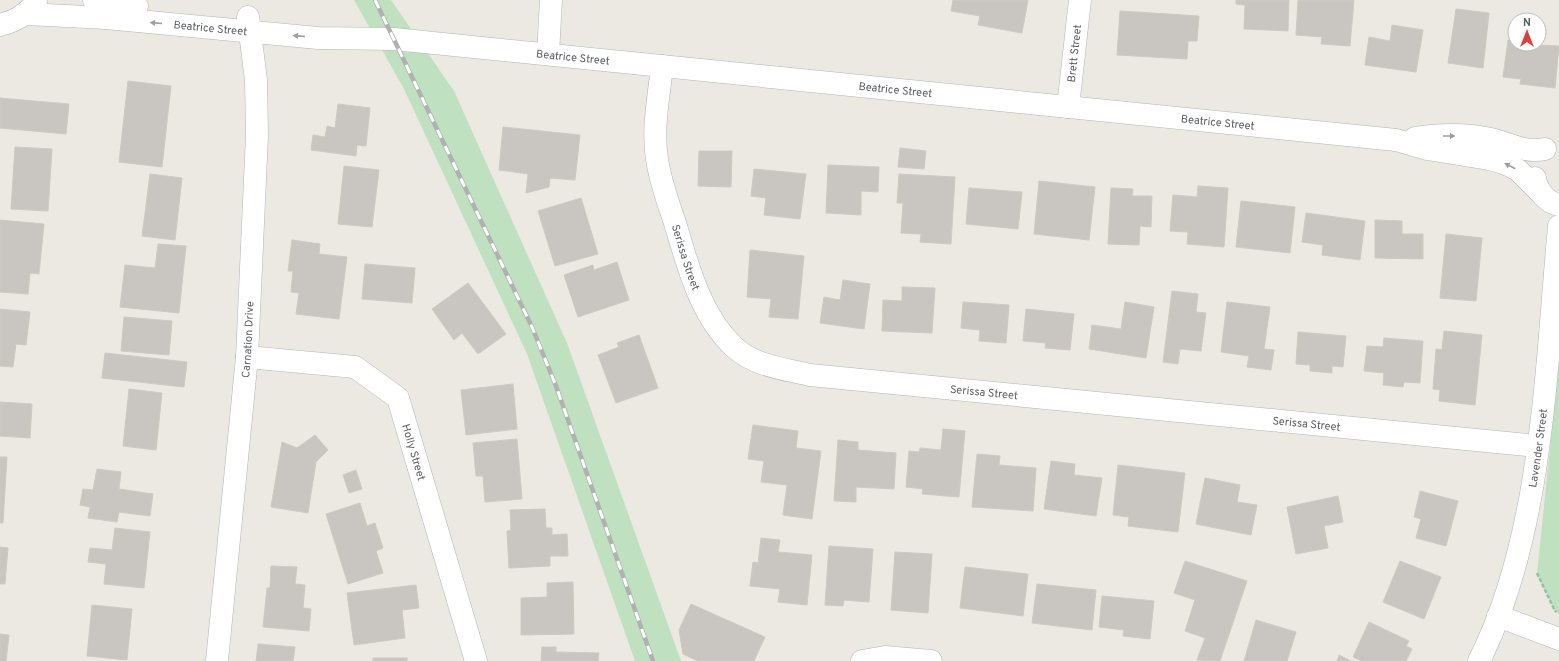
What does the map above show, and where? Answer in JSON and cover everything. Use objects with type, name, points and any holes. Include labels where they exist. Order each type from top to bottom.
[{"type":"street","name":"Beatrice Street","points":[[94,0],[249,24]]},
{"type":"street","points":[[548,54],[551,0]]},
{"type":"street","name":"Brett Street","points":[[1068,107],[1080,0]]},
{"type":"street","name":"Beatrice Street","points":[[32,7],[57,14],[249,24],[317,24],[394,38],[1396,140],[1427,149],[1489,159],[1504,163],[1518,170],[1547,200],[1559,206]]},
{"type":"street","points":[[0,25],[13,22],[32,7]]},
{"type":"street","name":"Carnation Drive","points":[[217,661],[247,357],[257,134],[256,80],[249,24]]},
{"type":"street","name":"Serissa Street","points":[[662,66],[655,128],[656,159],[662,184],[695,287],[714,322],[734,348],[758,362],[810,376],[1537,446]]},
{"type":"street","name":"Beatrice Street","points":[[1396,140],[1428,136],[1455,136],[1495,140],[1532,151],[1552,145]]},
{"type":"street","points":[[1539,191],[1535,180],[1534,169],[1538,158],[1552,145]]},
{"type":"street","name":"Lavender Street","points":[[1479,661],[1498,616],[1519,548],[1533,482],[1559,226]]},
{"type":"street","name":"Holly Street","points":[[247,357],[355,367],[398,398],[476,661]]},
{"type":"street","points":[[1498,616],[1559,639]]},
{"type":"street","points":[[862,661],[885,657],[931,661]]},
{"type":"green space","points":[[354,0],[391,0],[454,91],[567,343],[681,661],[635,661],[527,354],[404,89]]},
{"type":"green space","points":[[1559,361],[1559,613],[1555,611],[1537,574]]},
{"type":"building","points":[[953,0],[1028,0],[1022,33],[978,25],[980,16],[951,11]]},
{"type":"building","points":[[1236,0],[1289,0],[1288,31],[1244,29],[1245,5],[1236,4]]},
{"type":"building","points":[[1298,0],[1354,0],[1350,46],[1321,44],[1322,37],[1296,35]]},
{"type":"building","points":[[1456,9],[1489,13],[1483,68],[1448,63]]},
{"type":"building","points":[[1120,11],[1199,16],[1197,41],[1188,41],[1187,59],[1117,55]]},
{"type":"building","points":[[1392,25],[1423,30],[1416,72],[1365,65],[1369,37],[1390,41]]},
{"type":"building","points":[[1547,45],[1559,46],[1555,88],[1520,84],[1521,79],[1503,77],[1507,47],[1507,52],[1547,52]]},
{"type":"building","points":[[128,81],[171,86],[162,167],[119,162]]},
{"type":"building","points":[[0,98],[69,104],[66,134],[0,128]]},
{"type":"building","points":[[338,104],[370,108],[366,146],[357,145],[356,156],[311,150],[313,135],[325,137],[327,126],[335,128]]},
{"type":"building","points":[[503,127],[580,135],[575,180],[550,178],[549,187],[526,193],[528,174],[499,170]]},
{"type":"building","points":[[15,147],[52,149],[48,211],[11,209]]},
{"type":"building","points":[[900,148],[926,151],[924,169],[898,167]]},
{"type":"building","points":[[699,151],[732,151],[731,187],[698,186]]},
{"type":"building","points":[[828,165],[879,167],[878,192],[861,191],[861,215],[826,213]]},
{"type":"building","points":[[344,166],[379,170],[372,227],[338,224]]},
{"type":"building","points":[[754,169],[806,174],[800,219],[764,215],[766,198],[751,196]]},
{"type":"building","points":[[150,174],[182,178],[175,240],[142,236]]},
{"type":"building","points":[[899,174],[955,177],[951,244],[920,242],[921,234],[901,233],[903,203],[897,203]]},
{"type":"building","points":[[1039,181],[1095,187],[1089,240],[1034,234]]},
{"type":"building","points":[[1198,186],[1228,188],[1224,247],[1187,244],[1188,232],[1170,231],[1173,195],[1197,197]]},
{"type":"building","points":[[969,188],[1022,192],[1018,229],[966,224]]},
{"type":"building","points":[[1111,188],[1133,189],[1132,196],[1152,196],[1151,227],[1140,226],[1139,245],[1108,244]]},
{"type":"building","points":[[581,198],[598,254],[555,266],[538,211]]},
{"type":"building","points":[[1241,201],[1295,207],[1290,253],[1236,247]]},
{"type":"building","points":[[1306,213],[1365,221],[1360,260],[1322,255],[1323,245],[1302,242]]},
{"type":"building","points":[[0,220],[44,224],[39,274],[30,273],[28,294],[0,292]]},
{"type":"building","points":[[1375,220],[1402,221],[1402,234],[1423,234],[1423,259],[1375,258]]},
{"type":"building","points":[[1446,234],[1482,238],[1476,301],[1440,298]]},
{"type":"building","points":[[292,240],[320,244],[319,254],[347,257],[339,319],[296,314],[299,293],[291,292],[293,271],[288,271]]},
{"type":"building","points":[[158,244],[186,246],[179,313],[120,307],[125,265],[155,268]]},
{"type":"building","points":[[750,250],[804,256],[798,319],[769,317],[771,299],[747,297]]},
{"type":"building","points":[[617,262],[629,300],[578,317],[564,275],[593,265],[594,270]]},
{"type":"building","points":[[365,264],[415,268],[412,303],[362,299]]},
{"type":"building","points":[[843,280],[870,284],[864,329],[820,323],[824,297],[840,300]]},
{"type":"building","points":[[468,283],[506,334],[478,354],[462,333],[454,340],[432,309]]},
{"type":"building","points":[[902,287],[935,288],[932,333],[882,331],[883,300],[902,301]]},
{"type":"building","points":[[1172,291],[1198,294],[1196,312],[1206,313],[1201,351],[1180,349],[1178,364],[1163,362]]},
{"type":"building","points":[[963,302],[1009,305],[1006,343],[979,341],[980,330],[961,328]]},
{"type":"building","points":[[1125,302],[1154,307],[1146,358],[1089,349],[1092,325],[1121,329]]},
{"type":"building","points":[[1227,302],[1270,307],[1264,349],[1274,350],[1271,370],[1247,367],[1249,356],[1221,352]]},
{"type":"building","points":[[0,309],[30,312],[26,345],[16,344],[13,367],[0,366]]},
{"type":"building","points":[[1026,309],[1074,314],[1070,350],[1045,348],[1046,343],[1023,341]]},
{"type":"building","points":[[124,317],[172,321],[169,355],[121,351]]},
{"type":"building","points":[[1444,331],[1482,335],[1475,405],[1439,401],[1440,390],[1433,389],[1436,349],[1442,350]]},
{"type":"building","points":[[1298,332],[1346,336],[1343,367],[1332,366],[1332,373],[1310,371],[1310,365],[1296,364]]},
{"type":"building","points":[[639,335],[658,388],[616,403],[598,355],[619,347],[617,343]]},
{"type":"building","points":[[1384,338],[1423,341],[1420,383],[1404,382],[1403,387],[1383,385],[1384,373],[1364,371],[1367,346],[1383,347]]},
{"type":"building","points":[[105,353],[187,362],[184,387],[102,378]]},
{"type":"building","points":[[513,384],[517,429],[466,435],[461,390]]},
{"type":"building","points":[[129,389],[162,393],[156,450],[123,446]]},
{"type":"building","points":[[0,402],[32,404],[30,438],[0,436]]},
{"type":"building","points":[[753,425],[798,431],[796,448],[821,451],[812,519],[783,515],[787,485],[761,482],[764,461],[748,459]]},
{"type":"building","points":[[943,429],[965,431],[959,497],[922,494],[923,489],[906,487],[909,451],[919,452],[920,448],[941,450]]},
{"type":"building","points":[[315,435],[328,450],[316,462],[308,513],[271,507],[282,442],[297,448]]},
{"type":"building","points":[[517,439],[522,499],[485,502],[483,476],[476,476],[473,443]]},
{"type":"building","points":[[838,440],[858,442],[858,450],[896,453],[894,489],[856,487],[856,502],[834,501]]},
{"type":"building","points":[[977,454],[1000,456],[999,465],[1036,468],[1033,511],[972,507]]},
{"type":"building","points":[[0,457],[7,457],[3,523],[0,523]]},
{"type":"building","points":[[1051,461],[1075,464],[1074,475],[1102,478],[1096,516],[1044,509]]},
{"type":"building","points":[[1118,465],[1185,473],[1178,532],[1128,526],[1129,517],[1113,515]]},
{"type":"building","points":[[97,469],[121,472],[119,489],[153,494],[150,516],[119,512],[117,522],[88,518],[90,507],[80,505],[83,489],[93,490]]},
{"type":"building","points":[[356,470],[362,489],[349,493],[343,475]]},
{"type":"building","points":[[1205,478],[1240,485],[1237,502],[1257,505],[1251,535],[1196,524]]},
{"type":"building","points":[[1420,491],[1458,501],[1446,546],[1416,538],[1421,519],[1414,517]]},
{"type":"building","points":[[1338,496],[1343,522],[1324,526],[1328,548],[1296,554],[1287,507]]},
{"type":"building","points":[[360,503],[367,526],[375,523],[383,548],[376,551],[383,573],[348,584],[326,514]]},
{"type":"building","points":[[545,509],[546,528],[552,528],[552,535],[567,534],[568,556],[550,556],[550,566],[509,568],[507,531],[511,530],[510,510]]},
{"type":"building","points":[[115,528],[150,532],[144,588],[104,584],[106,564],[88,562],[90,548],[112,550]]},
{"type":"building","points":[[761,538],[780,540],[778,552],[812,555],[807,605],[778,602],[780,589],[750,586],[753,562],[758,563]]},
{"type":"building","points":[[829,546],[873,549],[869,602],[844,600],[843,606],[825,605]]},
{"type":"building","points":[[0,547],[8,548],[5,584],[0,584]]},
{"type":"building","points":[[895,552],[932,554],[928,613],[891,610]]},
{"type":"building","points":[[1185,561],[1247,581],[1220,661],[1197,660],[1205,638],[1185,631],[1195,600],[1174,593]]},
{"type":"building","points":[[1400,561],[1441,577],[1424,619],[1383,602]]},
{"type":"building","points":[[271,566],[297,567],[295,584],[305,585],[303,608],[311,609],[309,631],[263,627],[267,588],[270,588]]},
{"type":"building","points":[[965,567],[1028,574],[1023,616],[960,608]]},
{"type":"building","points":[[573,582],[574,634],[521,635],[521,598],[547,597],[547,583]]},
{"type":"building","points":[[1037,584],[1096,590],[1092,630],[1032,623]]},
{"type":"building","points":[[416,585],[419,608],[402,610],[405,638],[354,645],[347,593]]},
{"type":"building","points":[[1102,596],[1154,601],[1150,639],[1123,636],[1124,630],[1099,627]]},
{"type":"building","points":[[691,604],[765,637],[754,661],[698,661],[683,654],[679,630]]},
{"type":"building","points":[[92,605],[132,609],[127,660],[87,656]]},
{"type":"building","points":[[1256,620],[1296,632],[1287,661],[1244,661]]},
{"type":"building","points":[[1369,622],[1409,641],[1406,646],[1412,649],[1406,661],[1362,661],[1353,657]]},
{"type":"building","points":[[0,634],[9,635],[6,661],[0,661]]},
{"type":"building","points":[[258,644],[295,647],[293,661],[256,661]]},
{"type":"building","points":[[542,647],[556,647],[556,652],[599,653],[598,661],[541,661]]},
{"type":"building","points":[[1339,655],[1351,661],[1337,661]]},
{"type":"building","points":[[373,658],[407,658],[407,661],[373,661]]},
{"type":"railway","points":[[375,0],[532,327],[556,386],[653,661]]}]
